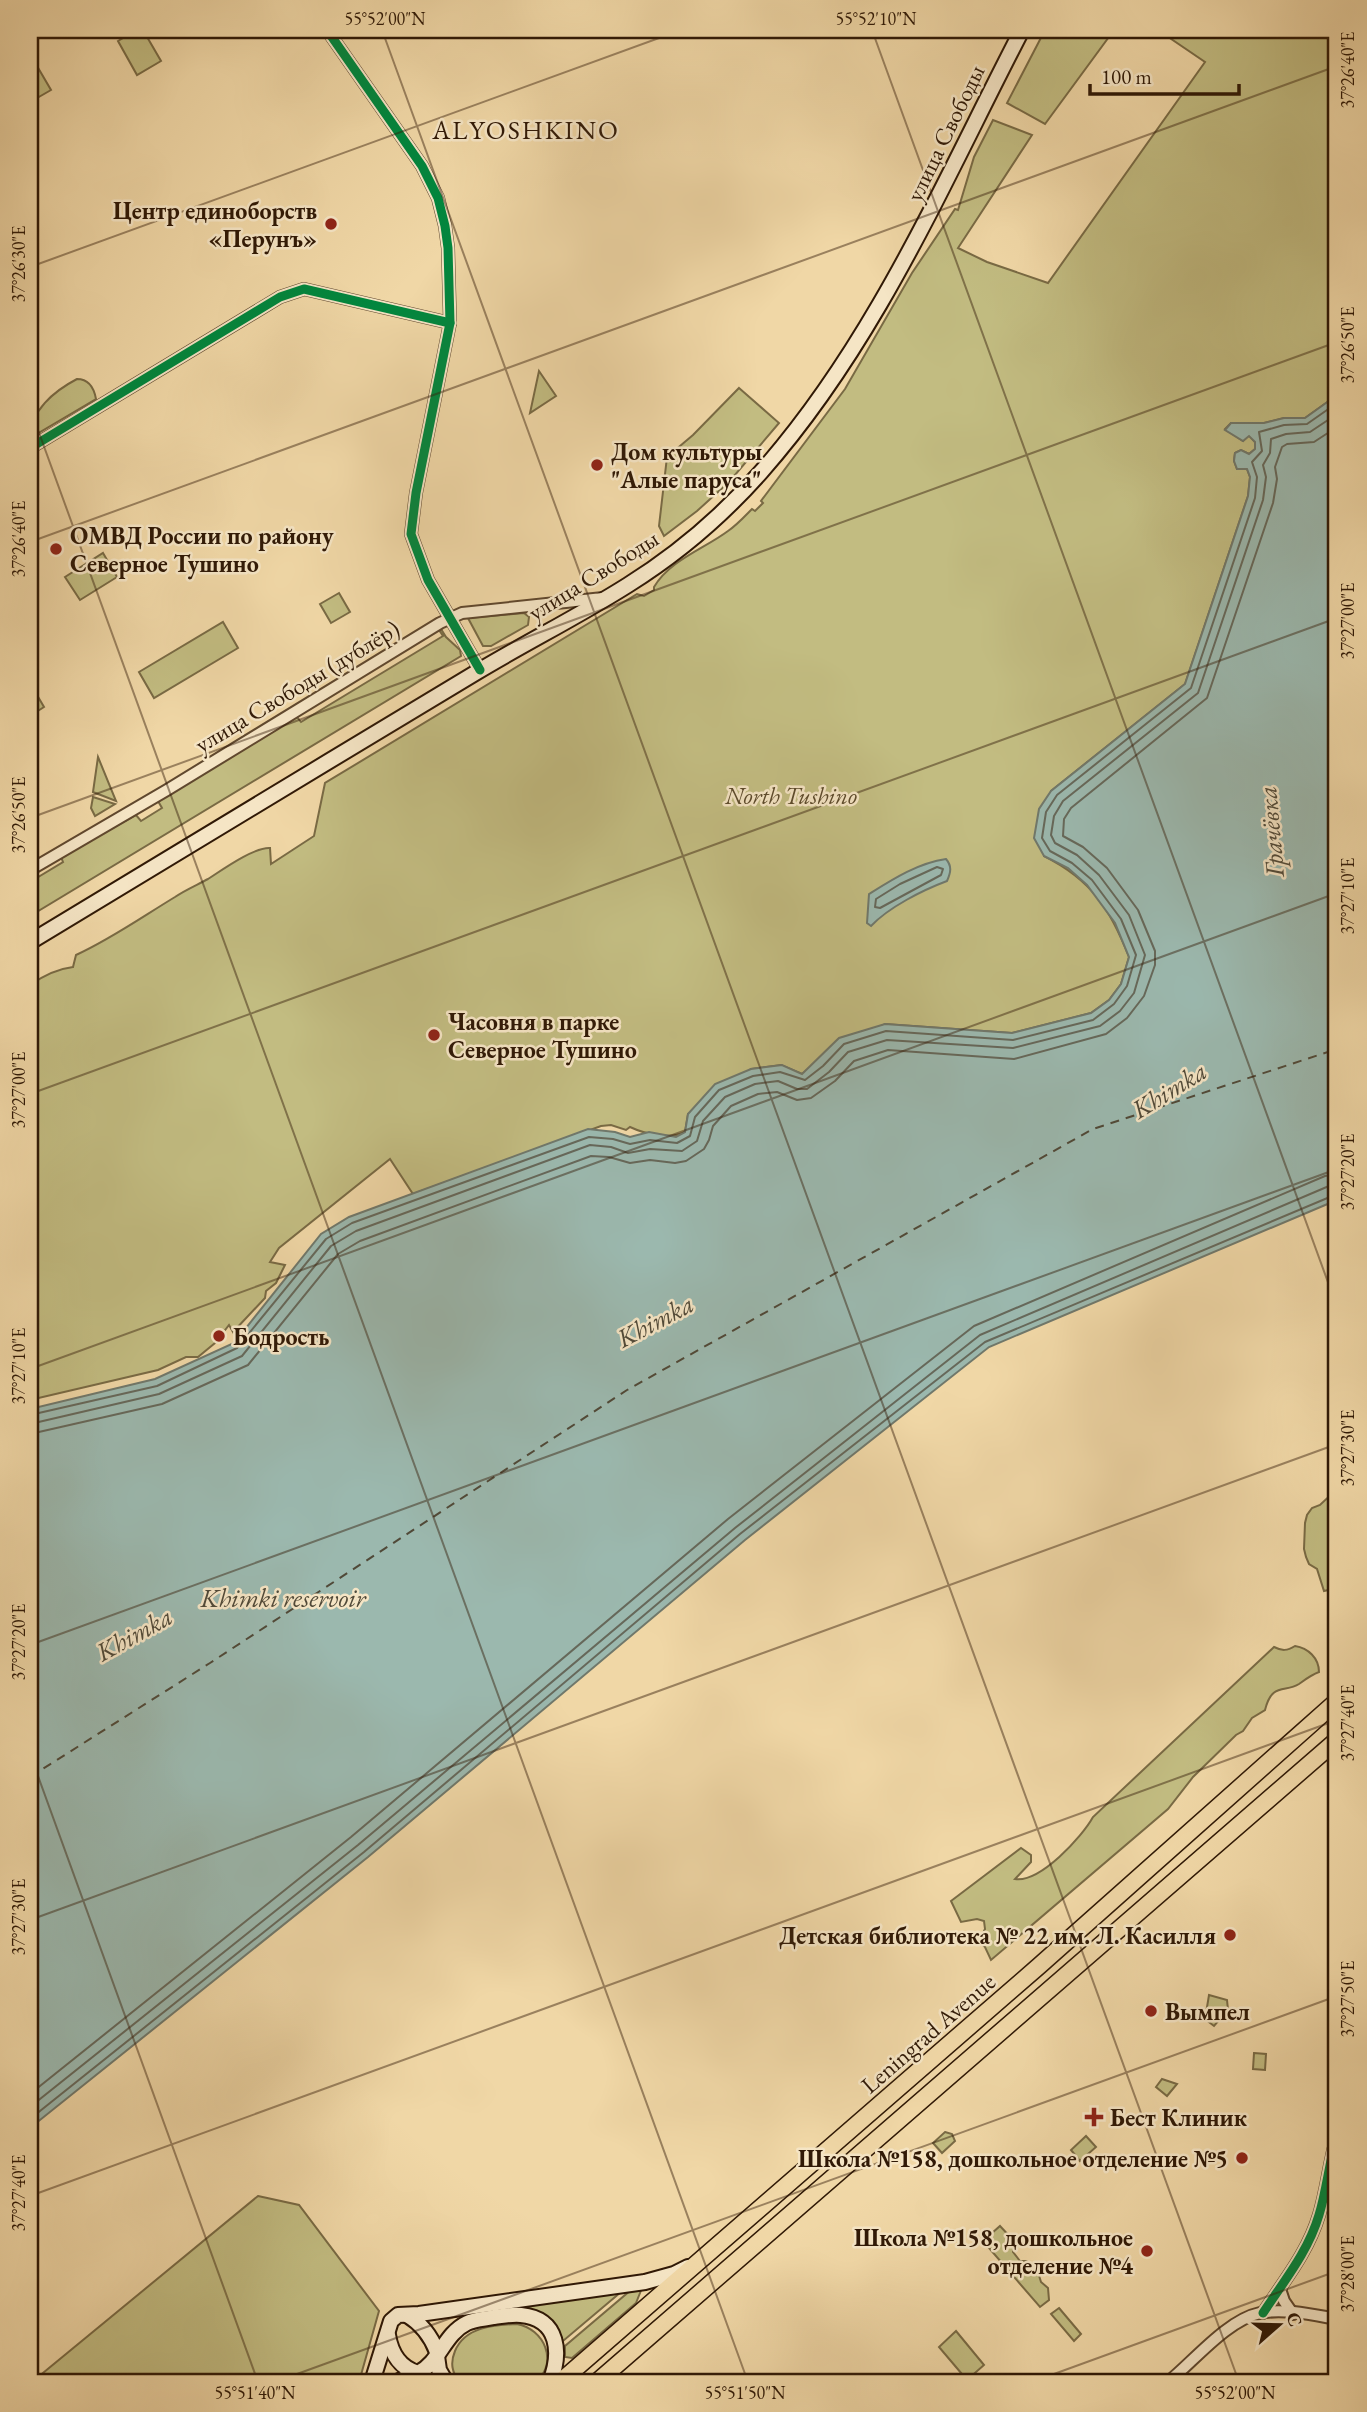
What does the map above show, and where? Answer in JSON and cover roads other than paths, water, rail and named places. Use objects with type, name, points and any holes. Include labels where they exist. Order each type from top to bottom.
[{"type":"main road","name":"улица Свободы","points":[[30,942],[480,670],[606,598],[671,554],[738,496],[794,432],[879,308],[929,216],[1022,30]]},
{"type":"main road","points":[[560,2382],[1039,1966],[1337,1701]]},
{"type":"main road","name":"Leningrad Avenue","points":[[597,2382],[1337,1740]]},
{"type":"main road","points":[[372,2382],[388,2328],[394,2317],[645,2282],[674,2274],[696,2264]]},
{"type":"main road","points":[[407,2315],[430,2336],[439,2370],[446,2382]]},
{"type":"main road","points":[[397,2382],[421,2376],[455,2332],[466,2323],[523,2315],[541,2322],[548,2328],[556,2343],[557,2360],[550,2382]]},
{"type":"main road","points":[[388,2335],[397,2359],[421,2376]]},
{"type":"main road","points":[[605,2382],[615,2366]]},
{"type":"street","points":[[327,30],[402,134],[433,184],[441,206],[448,248],[450,323],[411,524],[422,568],[480,670]]},
{"type":"street","points":[[30,448],[280,297],[304,289],[450,323]]},
{"type":"street","name":"улица Свободы (дублёр)","points":[[30,870],[167,790],[440,623],[462,613],[606,598]]},
{"type":"street","points":[[1263,2313],[1304,2250],[1319,2217],[1337,2136]]},
{"type":"street","points":[[1280,2289],[1293,2314]]},
{"type":"street","points":[[1168,2382],[1239,2321],[1263,2313],[1337,2319]]},
{"type":"water","name":"Khimki reservoir","points":[[1337,381],[1337,1200],[989,1347],[745,1540],[368,1857],[30,2128],[30,1409],[155,1379],[234,1343],[321,1234],[349,1217],[588,1129],[615,1132],[630,1137],[649,1132],[676,1137],[685,1132],[688,1114],[715,1084],[751,1069],[782,1065],[802,1074],[839,1038],[885,1024],[1012,1033],[1091,1013],[1109,1000],[1121,984],[1129,957],[1115,923],[1087,885],[1068,868],[1044,856],[1034,838],[1039,809],[1051,791],[1185,684],[1248,496],[1250,477],[1247,469],[1237,469],[1235,453],[1241,450],[1249,454],[1255,449],[1255,442],[1249,436],[1243,441],[1225,430],[1231,423],[1264,423],[1284,418],[1305,418],[1333,398]]},
{"type":"water","points":[[946,859],[950,869],[947,881],[907,900],[871,926],[867,923],[869,894],[916,868]]},
{"type":"place","name":"Центр единоборств «Перунъ»","points":[[331,224]]},
{"type":"place","name":"Дом культуры \"Алые паруса\"","points":[[597,465]]},
{"type":"place","name":"ОМВД России по району Северное Тушино","points":[[56,549]]},
{"type":"place","name":"Часовня в парке Северное Тушино","points":[[434,1035]]},
{"type":"place","name":"Бодрость","points":[[219,1336]]},
{"type":"place","name":"Детская библиотека № 22 им. Л. Касилля","points":[[1230,1935]]},
{"type":"place","name":"Вымпел","points":[[1151,2011]]},
{"type":"place","name":"Бест Клиник","points":[[1094,2117]]},
{"type":"place","name":"Школа №158, дошкольное отделение №5","points":[[1242,2158]]},
{"type":"place","name":"Школа №158, дошкольное отделение №4","points":[[1147,2251]]},
{"type":"district","name":"ALYOSHKINO","points":[[526,130]]},
{"type":"park label","name":"North Tushino","points":[[791,795]]},
{"type":"water label","name":"Грачёвка","points":[[1271,832]]},
{"type":"water label","name":"Khimka","points":[[1169,1090]]},
{"type":"water label","name":"Khimka","points":[[655,1321]]},
{"type":"water label","name":"Khimka","points":[[134,1634]]}]
